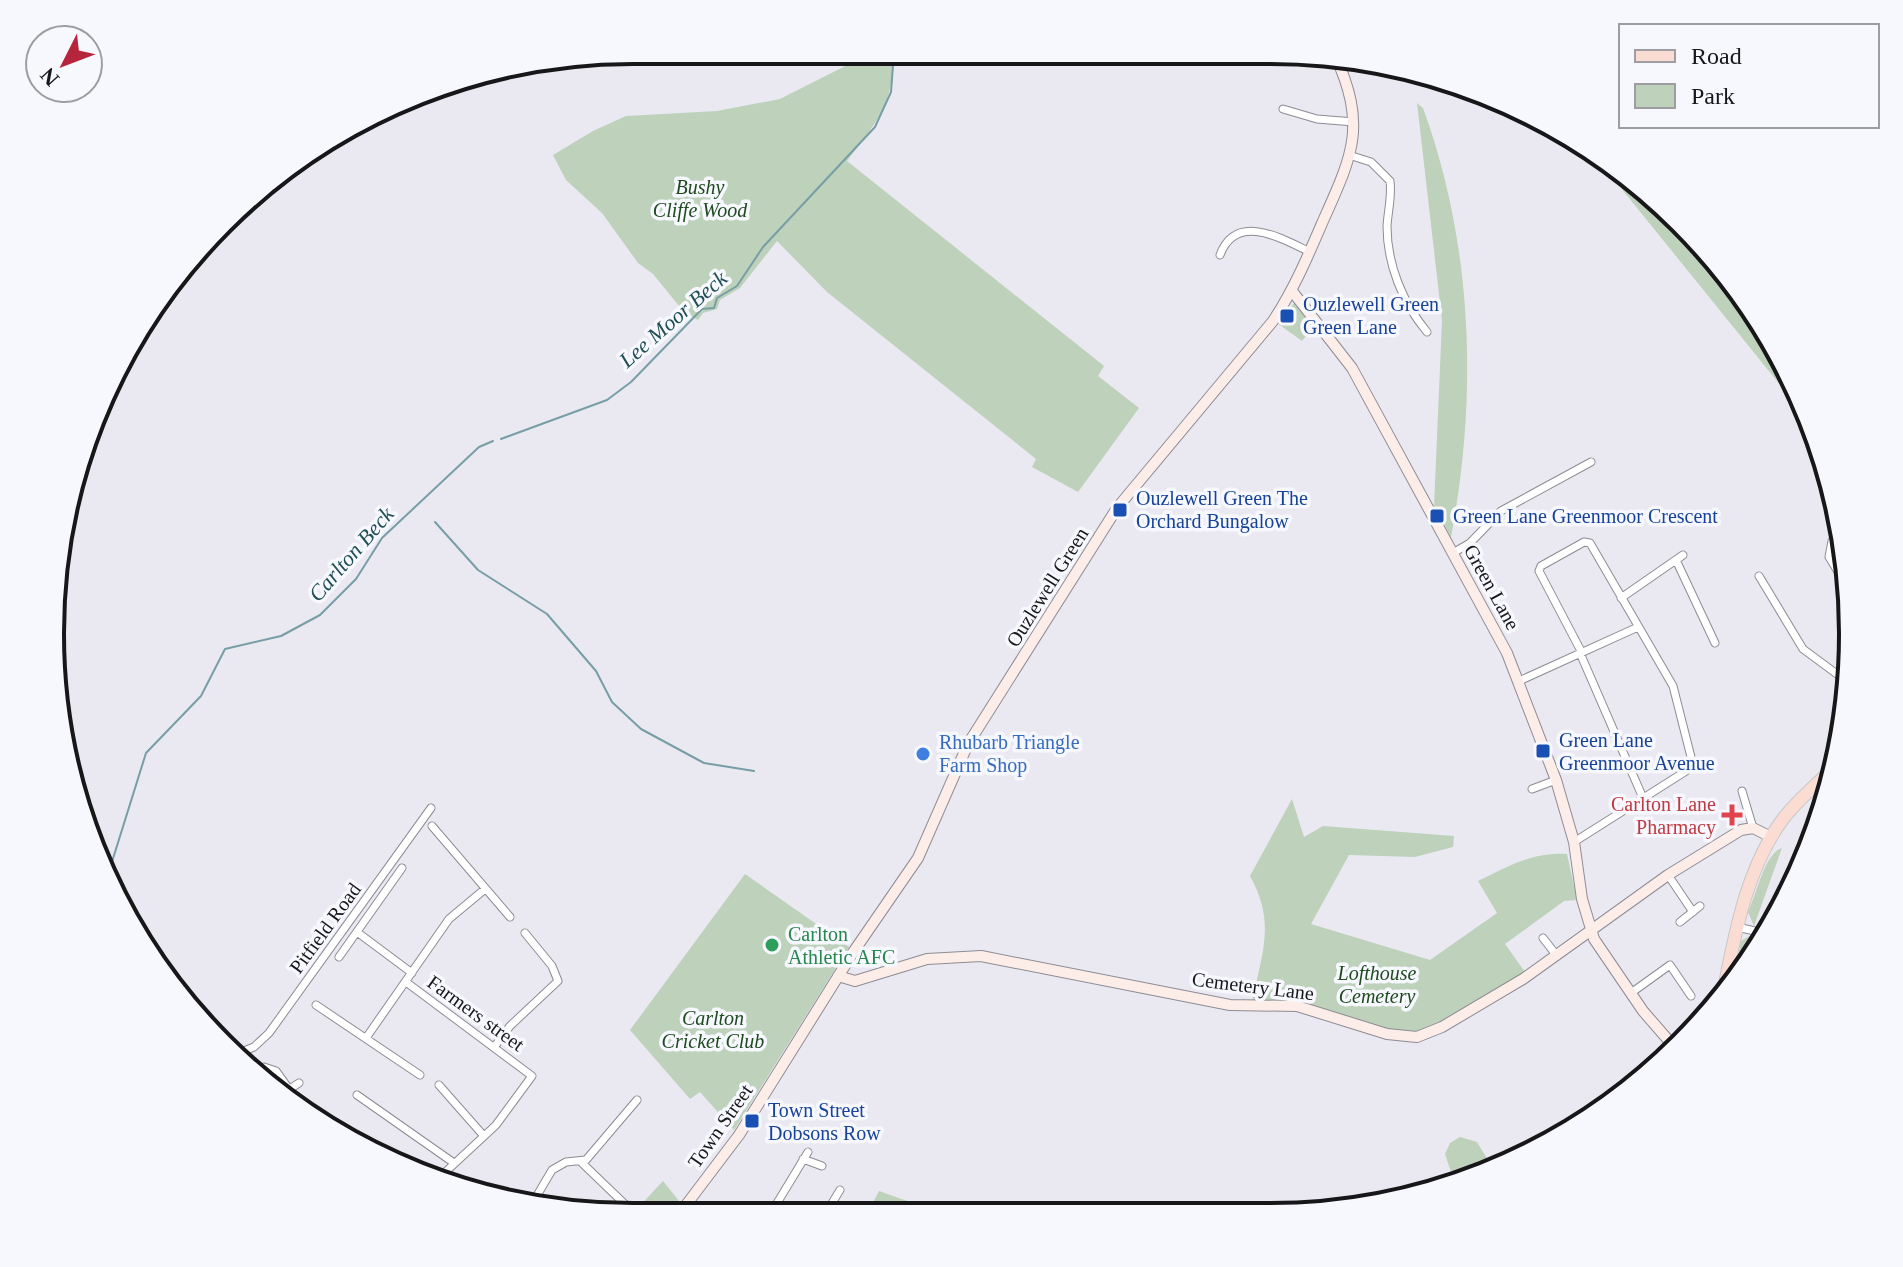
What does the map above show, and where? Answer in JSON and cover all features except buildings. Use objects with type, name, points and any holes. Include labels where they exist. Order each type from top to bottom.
[{"type":"main road","points":[[1728,971],[1753,876],[1771,837],[1794,805],[1820,780]]},
{"type":"street","name":"Ouzlewell Green","points":[[838,976],[918,858],[971,739],[1117,508],[1273,321],[1292,291],[1352,156],[1354,122],[1347,80],[1342,69]]},
{"type":"street","points":[[1283,109],[1317,119],[1354,122]]},
{"type":"street","points":[[1352,156],[1371,162],[1390,181],[1389,251],[1402,292],[1423,320],[1427,332]]},
{"type":"street","points":[[1220,255],[1225,242],[1244,231],[1274,236],[1310,252]]},
{"type":"street","name":"Green Lane","points":[[1292,291],[1352,368],[1519,681],[1556,780],[1574,842],[1591,932]]},
{"type":"street","points":[[1450,549],[1470,543],[1501,511],[1591,462]]},
{"type":"street","points":[[1574,842],[1686,771],[1692,761],[1673,686],[1590,543],[1584,542],[1541,566],[1539,571],[1581,653],[1643,798]]},
{"type":"street","points":[[1832,544],[1829,557],[1835,567]]},
{"type":"street","points":[[1621,598],[1680,558],[1714,640],[1702,643]]},
{"type":"street","points":[[1759,576],[1768,584],[1803,649],[1838,675]]},
{"type":"street","points":[[1519,681],[1638,627]]},
{"type":"street","points":[[1532,789],[1556,780]]},
{"type":"street","points":[[1742,791],[1753,828],[1771,837]]},
{"type":"street","name":"Pitfield Road","points":[[246,1050],[269,1033],[431,808]]},
{"type":"street","points":[[432,826],[510,917]]},
{"type":"street","name":"Cemetery Lane","points":[[838,976],[855,981],[927,959],[981,956],[1230,1005],[1297,1006],[1387,1034],[1417,1037],[1474,1009],[1557,956],[1668,875],[1741,830],[1753,828]]},
{"type":"street","points":[[339,957],[402,868]]},
{"type":"street","points":[[1668,875],[1696,909],[1680,922]]},
{"type":"street","points":[[366,1038],[449,919],[485,889]]},
{"type":"street","points":[[1737,927],[1755,931]]},
{"type":"street","points":[[357,932],[412,973]]},
{"type":"street","points":[[1591,932],[1631,993],[1668,1039]]},
{"type":"street","points":[[495,1046],[510,1026],[558,981],[552,966],[525,933]]},
{"type":"street","points":[[1543,938],[1557,956]]},
{"type":"street","points":[[1631,993],[1670,965],[1691,996]]},
{"type":"street","name":"Town Street","points":[[688,1203],[739,1135],[838,976]]},
{"type":"street","name":"Farmers street","points":[[406,982],[532,1076],[507,1112],[446,1171]]},
{"type":"street","points":[[316,1005],[420,1075]]},
{"type":"street","points":[[265,1067],[276,1071],[280,1079]]},
{"type":"street","points":[[291,1088],[299,1083]]},
{"type":"street","points":[[439,1085],[483,1135]]},
{"type":"street","points":[[357,1095],[454,1163]]},
{"type":"street","points":[[538,1195],[552,1170],[566,1162],[581,1162],[591,1155],[637,1100]]},
{"type":"street","points":[[777,1203],[806,1156],[822,1166]]},
{"type":"street","points":[[581,1162],[623,1203]]},
{"type":"street","points":[[832,1203],[840,1190]]},
{"type":"green space","name":"Bushy Cliffe Wood","points":[[849,64],[893,64],[891,86],[881,112],[847,161],[1104,366],[1098,376],[1139,408],[1078,492],[1032,467],[1036,459],[827,292],[777,241],[740,288],[720,300],[717,309],[703,313],[698,320],[684,312],[653,274],[638,263],[602,213],[566,180],[553,155],[626,116],[717,111],[780,99]]},
{"type":"green space","points":[[1417,103],[1423,108],[1440,160],[1452,213],[1466,321],[1465,429],[1451,537],[1434,507],[1442,320]]},
{"type":"green space","points":[[1616,182],[1645,205],[1698,258],[1743,317],[1783,388]]},
{"type":"green space","points":[[1295,302],[1315,324],[1302,341],[1277,323]]},
{"type":"green space","name":"Lofthouse Cemetery","points":[[1292,799],[1304,837],[1323,826],[1454,836],[1453,847],[1415,857],[1349,855],[1311,924],[1430,960],[1497,913],[1478,881],[1521,861],[1543,855],[1567,854],[1577,900],[1564,901],[1505,944],[1525,972],[1446,1020],[1415,1033],[1384,1028],[1304,1003],[1252,1002],[1263,953],[1265,923],[1263,908],[1250,876]]},
{"type":"green space","points":[[1782,848],[1754,926],[1748,912],[1770,858]]},
{"type":"green space","name":"Carlton Cricket Club","points":[[745,874],[849,947],[734,1130],[700,1092],[690,1099],[630,1030]]},
{"type":"green space","points":[[1751,935],[1738,957],[1741,941]]},
{"type":"green space","points":[[1460,1137],[1477,1142],[1488,1160],[1451,1173],[1445,1154],[1450,1143]]},
{"type":"green space","points":[[663,1181],[679,1201],[677,1203],[643,1203]]},
{"type":"green space","points":[[879,1191],[913,1203],[873,1203]]},
{"type":"waterway","name":"Lee Moor Beck","points":[[501,439],[607,400],[631,382],[702,309],[714,308],[717,298],[737,286],[763,247],[875,127],[891,92],[893,64]]},
{"type":"waterway","name":"Carlton Beck","points":[[112,862],[146,753],[201,696],[225,649],[281,636],[320,615],[356,579],[382,538],[479,447],[493,441]]},
{"type":"waterway","points":[[435,522],[478,570],[547,614],[596,671],[612,702],[641,729],[704,763],[754,771]]},
{"type":"place","name":"Ouzlewell Green Green Lane","points":[[1287,316]]},
{"type":"place","name":"Ouzlewell Green The Orchard Bungalow","points":[[1120,510]]},
{"type":"place","name":"Green Lane Greenmoor Crescent","points":[[1437,516]]},
{"type":"place","name":"Green Lane Greenmoor Avenue","points":[[1543,751]]},
{"type":"place","name":"Rhubarb Triangle Farm Shop","points":[[923,754]]},
{"type":"place","name":"Carlton Lane Pharmacy","points":[[1732,815]]},
{"type":"place","name":"Carlton Athletic AFC","points":[[772,945]]},
{"type":"place","name":"Town Street Dobsons Row","points":[[752,1121]]}]
